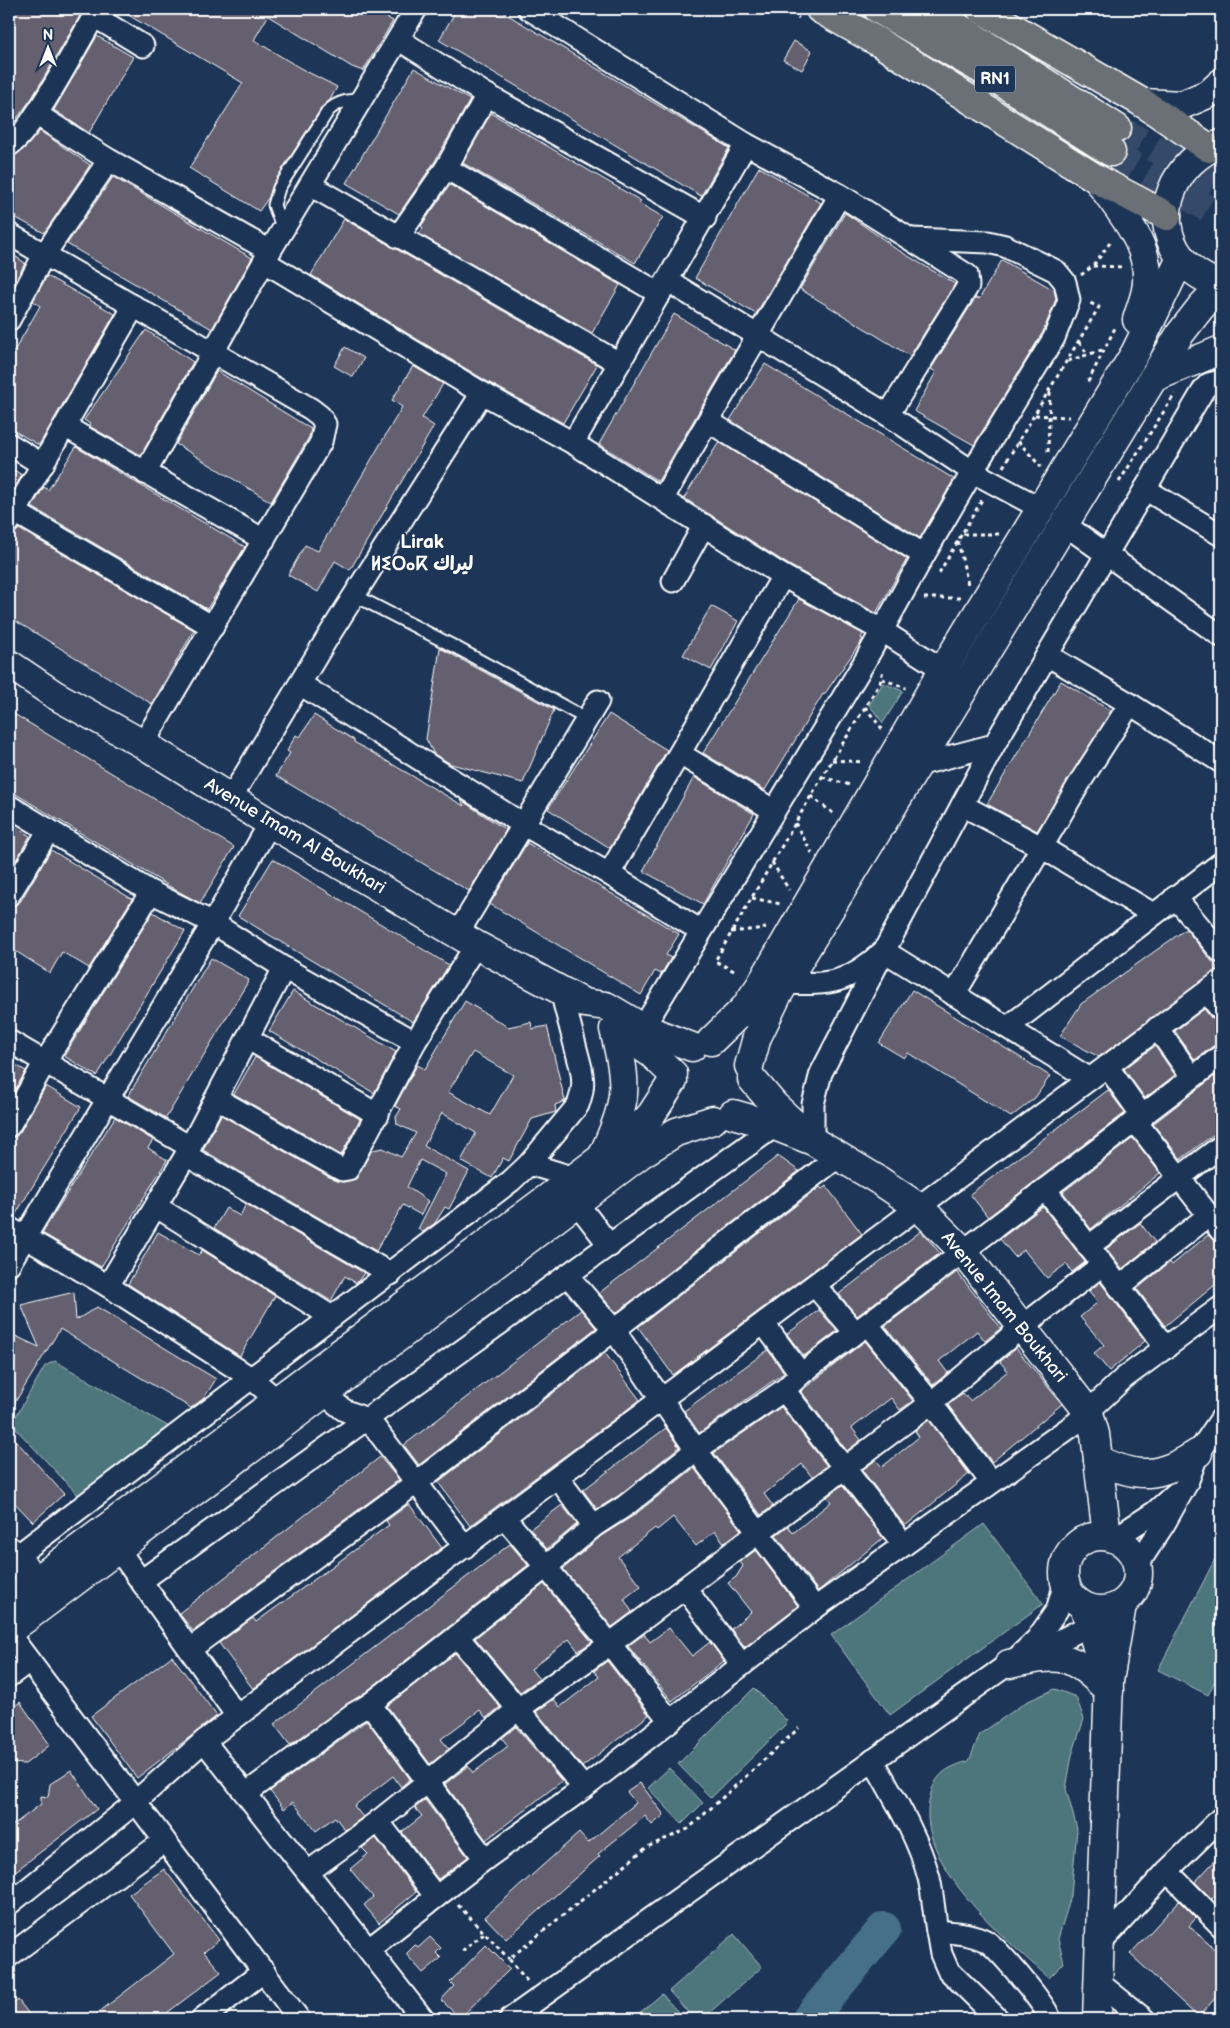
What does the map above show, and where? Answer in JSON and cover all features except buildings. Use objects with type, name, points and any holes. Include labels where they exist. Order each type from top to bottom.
[{"type":"highway","points":[[820,9],[880,43],[1097,179],[1167,216]]},
{"type":"highway","name":"RN1","points":[[878,9],[984,71],[1114,140],[929,9]]},
{"type":"highway","points":[[981,9],[1215,146]]},
{"type":"main road","points":[[1143,103],[1182,105],[1210,93],[1221,83]]},
{"type":"main road","points":[[12,1614],[277,1400],[576,1190],[659,1141],[723,1117],[747,1099],[750,1073],[763,1023],[785,983],[1153,378],[1192,317],[1221,286],[1199,276],[1181,258],[1170,238],[1167,216],[1169,195],[1178,176],[1192,160],[1215,146]]},
{"type":"main road","points":[[1097,179],[1131,227],[1144,257],[1146,290],[1134,331],[1135,352]]},
{"type":"main road","points":[[602,1156],[642,1126],[659,1104],[673,1077],[678,1061],[744,1009],[760,986],[943,670],[1135,352],[1181,258]]},
{"type":"main road","points":[[1153,378],[1221,350]]},
{"type":"main road","name":"Avenue Imam Al Boukhari","points":[[9,664],[54,694],[143,744],[270,823],[467,939],[573,997],[606,1006],[643,1028],[702,1044]]},
{"type":"main road","name":"Avenue Imam Al Boukhari","points":[[573,997],[598,1020],[642,1046],[673,1077]]},
{"type":"main road","points":[[44,1589],[118,1549],[324,1394],[576,1190],[602,1156],[619,1120],[624,1087],[624,1070],[614,1029]]},
{"type":"main road","points":[[702,1044],[731,1046],[740,1052],[750,1073]]},
{"type":"main road","name":"Avenue Imam Boukhari","points":[[750,1073],[774,1106],[813,1142]]},
{"type":"main road","points":[[673,1077],[678,1101],[685,1109],[693,1115],[723,1117]]},
{"type":"main road","name":"Avenue Imam Boukhari","points":[[723,1117],[776,1126],[813,1142],[839,1156],[920,1208],[962,1250],[1089,1413]]},
{"type":"main road","points":[[1089,1413],[1095,1434],[1111,1537]]},
{"type":"main road","points":[[1098,1463],[1121,1471],[1142,1474],[1183,1463],[1198,1453]]},
{"type":"main road","points":[[1081,1542],[1098,1463]]},
{"type":"main road","points":[[1098,1536],[1111,1537],[1129,1549],[1138,1564],[1139,1575],[1136,1587],[1130,1597],[1102,1611],[1069,1592],[1065,1583],[1066,1560],[1072,1550],[1081,1542],[1098,1536]]},
{"type":"main road","points":[[11,1557],[44,1589]]},
{"type":"main road","points":[[1097,2019],[1109,1686],[1102,1611]]},
{"type":"main road","points":[[1102,1611],[1099,1657],[1109,1686]]},
{"type":"main road","points":[[1013,1661],[1047,1656],[1065,1657],[1082,1665],[1109,1686]]},
{"type":"street","points":[[145,473],[283,230],[363,100],[416,9]]},
{"type":"street","points":[[529,9],[746,144],[840,195],[964,271],[970,282],[888,415]]},
{"type":"street","points":[[9,145],[17,141],[36,114],[96,12],[143,46]]},
{"type":"street","points":[[398,39],[488,95],[705,218]]},
{"type":"street","points":[[398,237],[446,168],[488,95]]},
{"type":"street","points":[[36,114],[268,257],[482,393],[573,443],[783,576],[881,630],[966,685]]},
{"type":"street","points":[[573,443],[705,218],[746,144]]},
{"type":"street","points":[[9,320],[44,255],[109,160]]},
{"type":"street","points":[[446,168],[756,336],[888,415],[973,472],[1042,508]]},
{"type":"street","points":[[310,185],[619,363]]},
{"type":"street","points":[[662,498],[840,195]]},
{"type":"street","points":[[9,234],[311,409],[320,416],[325,424],[320,442],[143,744]]},
{"type":"street","points":[[643,1028],[773,810],[865,661],[924,554],[1054,338],[1069,300],[1067,286],[1056,271],[1005,246],[988,242],[912,239]]},
{"type":"street","points":[[134,306],[66,427],[12,517],[213,627]]},
{"type":"street","points":[[813,1142],[813,1104],[820,1073],[994,745],[1204,389],[1210,384],[1221,381]]},
{"type":"street","points":[[231,798],[354,595],[482,393]]},
{"type":"street","points":[[708,421],[924,554]]},
{"type":"street","points":[[66,427],[264,540]]},
{"type":"street","points":[[9,444],[43,465]]},
{"type":"street","points":[[1145,489],[1220,531]]},
{"type":"street","points":[[1064,524],[1221,636]]},
{"type":"street","points":[[673,582],[704,525]]},
{"type":"street","points":[[609,874],[783,576]]},
{"type":"street","points":[[1047,655],[1218,753]]},
{"type":"street","points":[[300,684],[524,826],[609,874],[701,931]]},
{"type":"street","points":[[216,1098],[344,1170],[350,1168],[524,826],[598,701]]},
{"type":"street","points":[[954,995],[1043,848],[1082,779],[1130,704]]},
{"type":"street","points":[[918,765],[994,745]]},
{"type":"street","points":[[680,754],[773,810]]},
{"type":"street","points":[[962,805],[1043,848],[1153,914]]},
{"type":"street","points":[[9,806],[151,892],[213,923],[284,968],[415,1042]]},
{"type":"street","points":[[9,1264],[16,1232],[107,1098],[213,923],[270,823]]},
{"type":"street","points":[[9,895],[49,830]]},
{"type":"street","points":[[1008,1027],[1175,896],[1221,863]]},
{"type":"street","points":[[9,1126],[45,1062],[151,892]]},
{"type":"street","points":[[1175,896],[1221,952]]},
{"type":"street","points":[[785,983],[816,984],[840,980],[866,966],[884,951]]},
{"type":"street","points":[[884,951],[1090,1078]]},
{"type":"street","points":[[108,1286],[157,1207],[188,1151],[284,968]]},
{"type":"street","points":[[9,1904],[135,1802],[204,1741],[1214,987],[1221,1010]]},
{"type":"street","points":[[11,1557],[391,1274],[511,1181],[529,1164],[575,1110],[583,1093],[584,1080],[573,997]]},
{"type":"street","points":[[1157,1028],[1192,1077]]},
{"type":"street","points":[[247,1038],[378,1115]]},
{"type":"street","points":[[9,1041],[107,1098],[188,1151],[391,1274]]},
{"type":"street","points":[[247,1793],[353,1714],[370,1704],[546,1567],[594,1526],[624,1506],[696,1450],[784,1390],[801,1374],[862,1329],[962,1250],[1096,1149],[1140,1119],[1221,1056]]},
{"type":"street","points":[[1107,1066],[1180,1178],[1215,1223],[1119,1287]]},
{"type":"street","points":[[141,1582],[569,1277],[776,1126]]},
{"type":"street","points":[[1088,1247],[1221,1146]]},
{"type":"street","points":[[190,1650],[416,1482],[839,1156]]},
{"type":"street","points":[[529,1164],[576,1190],[610,1246]]},
{"type":"street","points":[[1045,1189],[1166,1348]]},
{"type":"street","points":[[157,1207],[332,1318]]},
{"type":"street","points":[[16,1232],[108,1286],[250,1378],[277,1400]]},
{"type":"street","points":[[308,1872],[378,1821],[517,1710],[610,1644],[931,1403],[1023,1326],[1102,1265]]},
{"type":"street","points":[[569,1277],[614,1330],[663,1399],[696,1450],[815,1608]]},
{"type":"street","points":[[815,1286],[862,1329],[931,1403],[991,1482]]},
{"type":"street","points":[[369,1949],[485,1859],[584,1788],[815,1608],[1089,1413],[1124,1378],[1221,1307]]},
{"type":"street","points":[[764,1324],[801,1374]]},
{"type":"street","points":[[784,1390],[904,1544]]},
{"type":"street","points":[[324,1394],[344,1410],[369,1420],[465,1547]]},
{"type":"street","points":[[1138,1564],[1154,1543],[1188,1483],[1198,1453],[1221,1419]]},
{"type":"street","points":[[558,1478],[594,1526]]},
{"type":"street","points":[[1111,1537],[1155,1512],[1188,1483]]},
{"type":"street","points":[[505,1518],[610,1644],[670,1721]]},
{"type":"street","points":[[118,1549],[237,1716]]},
{"type":"street","points":[[1013,1661],[1036,1639],[1057,1610],[1065,1583]]},
{"type":"street","points":[[685,1588],[742,1665]]},
{"type":"street","points":[[510,2019],[1013,1661],[1102,1611]]},
{"type":"street","points":[[12,1614],[28,1662],[299,2019]]},
{"type":"street","points":[[457,1636],[584,1788]]},
{"type":"street","points":[[9,1676],[28,1662]]},
{"type":"street","points":[[370,1704],[485,1859]]},
{"type":"street","points":[[204,1741],[424,2019]]},
{"type":"street","points":[[873,1760],[915,1836],[930,1880],[941,1954],[948,1970],[998,2019]]},
{"type":"street","points":[[1100,1944],[1167,1871],[1221,1818]]},
{"type":"street","points":[[378,1821],[440,1894]]},
{"type":"street","points":[[9,1956],[164,1841]]},
{"type":"street","points":[[1167,1871],[1221,1926]]},
{"type":"street","points":[[937,1931],[963,1934],[989,1943],[1042,2003],[1050,2019]]},
{"type":"street","points":[[202,2019],[264,1971]]},
{"type":"street","points":[[1098,1982],[1144,2019]]},
{"type":"lane","points":[[283,230],[274,205],[279,188],[328,111],[338,103],[363,100]]},
{"type":"lane","points":[[354,595],[457,648],[586,719]]},
{"type":"path","points":[[1067,286],[1093,266],[1116,235]]},
{"type":"path","points":[[1093,266],[1134,267]]},
{"type":"path","points":[[1009,472],[1002,468],[1080,342],[1099,307],[1084,299]]},
{"type":"path","points":[[1088,383],[1103,349],[1118,324]]},
{"type":"path","points":[[1080,342],[1088,355]]},
{"type":"path","points":[[1067,362],[1103,349]]},
{"type":"path","points":[[1116,487],[1180,386]]},
{"type":"path","points":[[1050,390],[1048,458],[1053,450]]},
{"type":"path","points":[[1035,414],[1073,417],[1068,425]]},
{"type":"path","points":[[1018,441],[1042,468]]},
{"type":"path","points":[[1036,476],[1045,463]]},
{"type":"path","points":[[934,582],[986,495]]},
{"type":"path","points":[[962,534],[1002,534],[997,542]]},
{"type":"path","points":[[958,541],[969,590],[973,582]]},
{"type":"path","points":[[919,606],[929,590]]},
{"type":"path","points":[[924,598],[964,598],[960,606]]},
{"type":"path","points":[[734,971],[715,961],[832,760],[882,679],[881,660]]},
{"type":"path","points":[[865,707],[884,732]]},
{"type":"path","points":[[832,760],[866,762]]},
{"type":"path","points":[[822,777],[852,786]]},
{"type":"path","points":[[811,796],[835,814]]},
{"type":"path","points":[[795,823],[812,853]]},
{"type":"path","points":[[772,862],[789,891]]},
{"type":"path","points":[[752,898],[781,904]]},
{"type":"path","points":[[732,932],[766,928]]},
{"type":"path","points":[[509,1959],[647,1847],[688,1829],[799,1728]]},
{"type":"path","points":[[440,1894],[485,1933],[526,1981]]},
{"type":"path","points":[[462,1951],[485,1933]]},
{"type":"green space","points":[[883,683],[903,691],[883,723],[869,705]]},
{"type":"green space","points":[[55,1361],[171,1428],[79,1496],[15,1428],[15,1418],[45,1366]]},
{"type":"green space","points":[[984,1524],[1043,1604],[890,1715],[831,1635]]},
{"type":"green space","points":[[1215,1559],[1221,1562],[1221,1669],[1208,1695],[1158,1670]]},
{"type":"green space","points":[[754,1688],[788,1722],[711,1798],[678,1764]]},
{"type":"green space","points":[[1055,1689],[1076,1697],[1084,1719],[1072,1755],[1066,1789],[1077,1829],[1071,1896],[1058,1939],[1064,1963],[1049,1978],[1009,1943],[967,1898],[949,1873],[935,1848],[928,1822],[930,1797],[935,1783],[948,1769],[969,1761],[980,1734],[1026,1702]]},
{"type":"green space","points":[[669,1768],[703,1803],[682,1824],[648,1788]]},
{"type":"green space","points":[[734,1934],[762,1967],[702,2019],[694,2019],[669,1991]]},
{"type":"green space","points":[[662,1994],[684,2019],[632,2019]]},
{"type":"waterway","points":[[809,2019],[884,1929]]},
{"type":"tunnel","points":[[1117,128],[1221,185]]},
{"type":"tunnel","points":[[1111,152],[1221,216]]},
{"type":"district","name":"Lirak ⵍⵉⵔⴰⴽ ليراك","points":[[422,553]]}]
